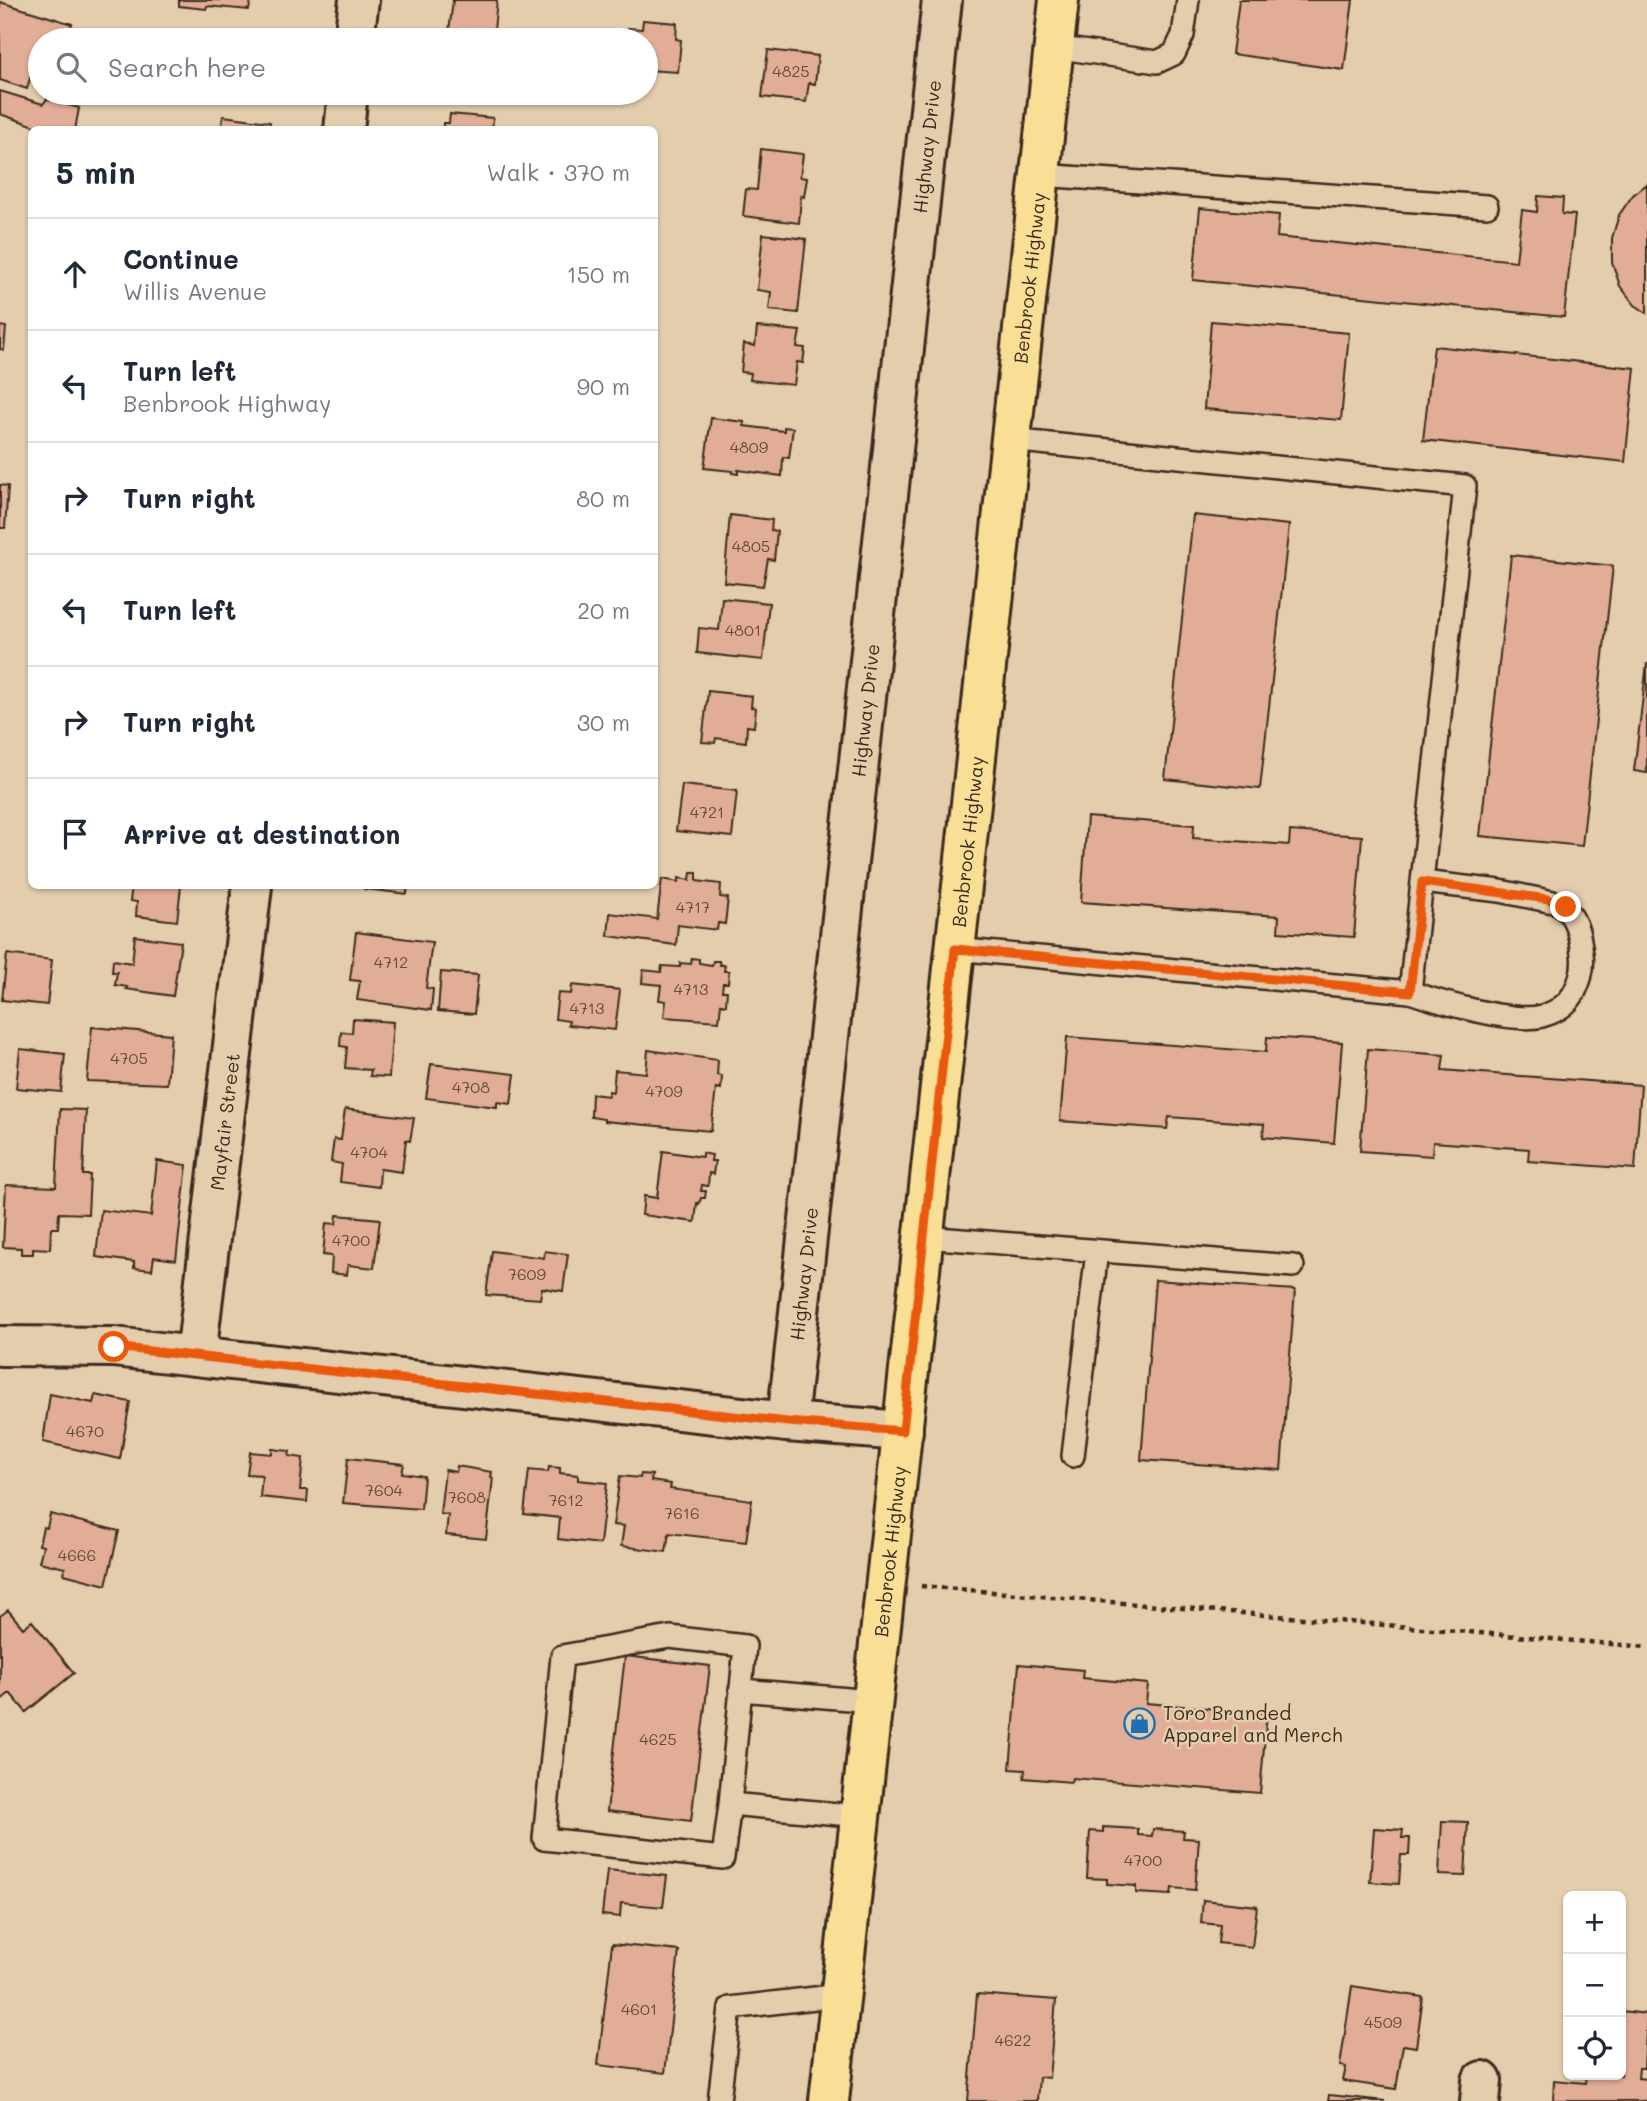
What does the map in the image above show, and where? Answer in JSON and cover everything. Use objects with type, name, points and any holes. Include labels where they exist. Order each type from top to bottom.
[{"type":"main road","name":"Benbrook Highway","points":[[829,2101],[1059,0]]},
{"type":"street","points":[[356,28],[359,0]]},
{"type":"street","name":"Highway Drive","points":[[788,1422],[942,0]]},
{"type":"street","points":[[344,126],[347,105]]},
{"type":"street","name":"Mayfair Street","points":[[196,1356],[253,889]]},
{"type":"street","points":[[0,1346],[114,1347],[788,1422],[903,1431]]},
{"type":"lane","points":[[1054,47],[1157,62],[1174,54],[1183,35],[1188,0]]},
{"type":"lane","points":[[1040,175],[1487,206]]},
{"type":"lane","points":[[1010,440],[1465,486],[1410,992]]},
{"type":"lane","points":[[955,949],[1410,992],[1444,1004],[1522,1018],[1540,1017],[1559,1010],[1571,999],[1579,983],[1583,965],[1577,926],[1566,907],[1500,891],[1422,882]]},
{"type":"lane","points":[[923,1237],[1293,1266]]},
{"type":"lane","points":[[1073,1456],[1097,1251]]},
{"type":"lane","points":[[670,1637],[745,1646],[730,1804],[723,1858],[544,1839],[562,1656],[670,1637]]},
{"type":"lane","points":[[740,1690],[873,1701]]},
{"type":"lane","points":[[730,1804],[860,1816]]},
{"type":"lane","points":[[719,2101],[730,2008],[841,1994]]},
{"type":"path","points":[[920,1586],[1647,1647]]},
{"type":"building","points":[[179,0],[251,0],[249,10],[179,6]]},
{"type":"building","points":[[453,0],[497,0],[494,28],[450,28]]},
{"type":"building","points":[[1239,0],[1353,0],[1344,70],[1232,54]]},
{"type":"building","points":[[0,2],[72,24],[71,28],[28,28],[27,89],[0,80]]},
{"type":"building","points":[[643,20],[677,23],[676,39],[681,40],[678,72],[658,71],[658,28],[642,28]]},
{"type":"building","points":[[768,50],[818,56],[815,84],[809,83],[806,102],[762,97]]},
{"type":"building","points":[[0,91],[28,99],[28,105],[68,105],[79,108],[76,126],[35,126],[0,114]]},
{"type":"building","points":[[450,114],[493,118],[492,126],[443,126],[443,123],[449,123]]},
{"type":"building","points":[[223,116],[270,122],[270,126],[222,126]]},
{"type":"building","points":[[761,149],[803,154],[800,177],[807,178],[804,197],[801,196],[799,223],[743,216],[746,189],[757,190]]},
{"type":"building","points":[[1647,184],[1647,313],[1635,305],[1620,286],[1612,262],[1612,238],[1619,215],[1633,195]]},
{"type":"building","points":[[1538,196],[1563,198],[1562,214],[1575,215],[1564,317],[1193,280],[1200,208],[1279,215],[1277,237],[1516,261],[1522,210],[1537,212]]},
{"type":"building","points":[[763,234],[806,239],[798,313],[769,310],[771,292],[757,290]]},
{"type":"building","points":[[1211,321],[1349,333],[1341,420],[1204,409]]},
{"type":"building","points":[[0,326],[6,327],[4,350],[0,349]]},
{"type":"building","points":[[757,327],[800,331],[797,347],[805,348],[803,363],[797,362],[794,385],[750,380],[751,373],[741,372],[744,344],[755,346]]},
{"type":"building","points":[[1434,346],[1635,368],[1625,462],[1423,440]]},
{"type":"building","points":[[711,418],[784,431],[784,427],[793,428],[789,458],[783,457],[782,476],[738,470],[738,474],[704,468]]},
{"type":"building","points":[[0,485],[8,486],[5,528],[0,528]]},
{"type":"building","points":[[730,515],[772,520],[771,530],[777,531],[774,560],[768,559],[763,586],[724,582]]},
{"type":"building","points":[[1193,515],[1289,525],[1260,789],[1165,779]]},
{"type":"building","points":[[1511,555],[1613,566],[1582,846],[1480,836]]},
{"type":"building","points":[[722,598],[769,603],[763,660],[697,653],[699,628],[719,630]]},
{"type":"building","points":[[1647,663],[1647,773],[1634,771]]},
{"type":"building","points":[[708,691],[752,696],[751,707],[756,708],[754,727],[747,726],[746,742],[716,738],[715,743],[702,742]]},
{"type":"building","points":[[682,785],[737,791],[732,837],[676,831]]},
{"type":"building","points":[[1087,817],[1194,825],[1193,838],[1289,845],[1290,831],[1362,836],[1354,937],[1278,932],[1279,916],[1081,902]]},
{"type":"building","points":[[691,873],[697,873],[697,881],[721,884],[720,897],[728,898],[725,924],[718,923],[717,930],[678,925],[676,945],[608,936],[610,913],[657,919],[662,879],[679,882],[679,878],[690,880]]},
{"type":"building","points":[[132,889],[181,889],[177,921],[136,916],[137,902],[130,901]]},
{"type":"building","points":[[364,889],[408,889],[407,894]]},
{"type":"building","points":[[356,932],[432,942],[426,988],[433,989],[431,1010],[357,1000],[360,981],[350,980]]},
{"type":"building","points":[[135,936],[181,942],[173,996],[115,985],[117,972],[112,972],[113,960],[132,963]]},
{"type":"building","points":[[7,954],[52,960],[47,1005],[2,1000]]},
{"type":"building","points":[[692,958],[699,959],[699,963],[712,965],[713,961],[719,961],[720,965],[725,965],[724,971],[729,971],[728,983],[723,983],[722,991],[727,991],[726,1005],[721,1004],[719,1021],[664,1017],[666,1001],[659,1000],[661,985],[642,983],[643,970],[661,972],[662,966],[680,967],[680,963],[691,964]]},
{"type":"building","points":[[441,972],[478,975],[474,1014],[438,1011]]},
{"type":"building","points":[[572,985],[620,990],[615,1030],[568,1025],[569,1021],[555,1019],[558,993],[571,994]]},
{"type":"building","points":[[353,1019],[393,1022],[389,1077],[370,1076],[371,1070],[345,1068],[347,1047],[340,1046],[341,1032],[352,1033]]},
{"type":"building","points":[[92,1027],[171,1034],[167,1084],[87,1081]]},
{"type":"building","points":[[1067,1037],[1266,1052],[1267,1037],[1342,1042],[1334,1143],[1263,1137],[1264,1124],[1169,1117],[1167,1129],[1060,1121]]},
{"type":"building","points":[[20,1049],[65,1054],[61,1092],[16,1088]]},
{"type":"building","points":[[1368,1049],[1444,1055],[1442,1070],[1641,1085],[1635,1169],[1528,1161],[1529,1149],[1433,1142],[1432,1156],[1360,1151]]},
{"type":"building","points":[[648,1050],[718,1060],[717,1075],[722,1076],[721,1089],[716,1088],[711,1131],[604,1121],[591,1117],[592,1094],[608,1096],[609,1091],[613,1092],[615,1070],[646,1073]]},
{"type":"building","points":[[431,1064],[515,1074],[511,1104],[497,1102],[497,1107],[426,1098]]},
{"type":"building","points":[[60,1109],[86,1110],[83,1175],[90,1175],[88,1214],[59,1213],[58,1228],[51,1228],[50,1249],[33,1248],[33,1254],[21,1254],[21,1248],[3,1247],[6,1185],[56,1187]]},
{"type":"building","points":[[345,1109],[414,1118],[410,1141],[406,1140],[402,1172],[380,1169],[379,1187],[340,1182],[342,1164],[331,1162],[334,1139],[341,1140]]},
{"type":"building","points":[[663,1151],[702,1157],[702,1153],[712,1155],[711,1161],[715,1161],[713,1174],[709,1173],[708,1186],[702,1185],[701,1191],[706,1191],[705,1198],[701,1198],[699,1204],[697,1203],[695,1222],[642,1215],[644,1196],[657,1198]]},
{"type":"building","points":[[157,1161],[187,1165],[176,1260],[154,1257],[152,1270],[134,1268],[134,1262],[96,1257],[101,1210],[151,1216]]},
{"type":"building","points":[[337,1215],[380,1219],[374,1268],[348,1265],[347,1275],[331,1273],[332,1256],[323,1255],[326,1223],[336,1224]]},
{"type":"building","points":[[492,1251],[544,1258],[545,1251],[568,1254],[563,1291],[542,1288],[540,1299],[486,1295]]},
{"type":"building","points":[[1155,1280],[1295,1290],[1281,1470],[1141,1460]]},
{"type":"building","points":[[50,1394],[93,1403],[95,1395],[130,1402],[120,1459],[43,1442]]},
{"type":"building","points":[[272,1449],[290,1451],[289,1456],[303,1458],[300,1490],[308,1490],[307,1502],[260,1497],[262,1475],[247,1474],[250,1452],[272,1454]]},
{"type":"building","points":[[348,1458],[404,1464],[402,1473],[424,1476],[421,1509],[343,1503]]},
{"type":"building","points":[[457,1466],[492,1472],[486,1539],[446,1535],[448,1515],[440,1514],[445,1470],[456,1472]]},
{"type":"building","points":[[549,1467],[560,1468],[560,1473],[578,1475],[578,1480],[607,1483],[600,1544],[558,1539],[560,1518],[524,1514],[529,1470],[548,1472]]},
{"type":"building","points":[[641,1474],[652,1475],[651,1481],[671,1484],[670,1489],[752,1500],[746,1542],[669,1533],[666,1552],[621,1546],[624,1526],[613,1525],[620,1476],[640,1478]]},
{"type":"building","points":[[50,1514],[119,1531],[106,1585],[64,1574],[65,1568],[39,1562],[43,1546],[39,1545],[43,1527],[47,1528]]},
{"type":"building","points":[[8,1610],[23,1628],[32,1621],[74,1673],[26,1712],[10,1693],[1,1700],[0,1698],[0,1616]]},
{"type":"building","points":[[625,1656],[710,1666],[691,1821],[607,1811]]},
{"type":"building","name":"Toro Branded Apparel and Merch","points":[[1019,1664],[1083,1670],[1082,1678],[1148,1684],[1146,1703],[1267,1713],[1260,1793],[1072,1778],[1071,1782],[1024,1778],[1025,1770],[1010,1769]]},
{"type":"building","points":[[1442,1821],[1468,1822],[1465,1876],[1439,1875]]},
{"type":"building","points":[[1103,1827],[1138,1829],[1138,1835],[1152,1836],[1153,1829],[1184,1831],[1183,1838],[1199,1839],[1195,1890],[1172,1888],[1171,1895],[1136,1893],[1136,1886],[1107,1884],[1107,1879],[1087,1878],[1090,1831],[1103,1832]]},
{"type":"building","points":[[1374,1828],[1403,1830],[1402,1838],[1410,1838],[1409,1855],[1401,1855],[1399,1884],[1370,1882]]},
{"type":"building","points":[[607,1870],[667,1876],[663,1907],[621,1903],[620,1917],[602,1915]]},
{"type":"building","points":[[1203,1900],[1257,1906],[1252,1947],[1218,1943],[1220,1925],[1201,1923]]},
{"type":"building","points":[[612,1944],[679,1951],[665,2073],[598,2065]]},
{"type":"building","points":[[1352,1986],[1423,1997],[1416,2047],[1403,2045],[1396,2089],[1343,2081],[1346,2067],[1340,2066]]},
{"type":"building","points":[[977,1994],[1056,2000],[1049,2078],[1039,2077],[1037,2101],[968,2101]]},
{"type":"building","points":[[1626,2012],[1647,2014],[1644,2068],[1639,2068],[1638,2078],[1647,2079],[1647,2101],[1553,2101],[1554,2080],[1585,2083],[1585,2080],[1626,2080]]},
{"type":"building","points":[[1329,2095],[1385,2101],[1328,2101]]},
{"type":"place","name":"Toro Branded Apparel and Merch","points":[[1140,1723]]},
{"type":"route","points":[[114,1347],[788,1422],[903,1431],[955,949],[1410,992],[1422,882],[1548,899],[1566,907]]}]
